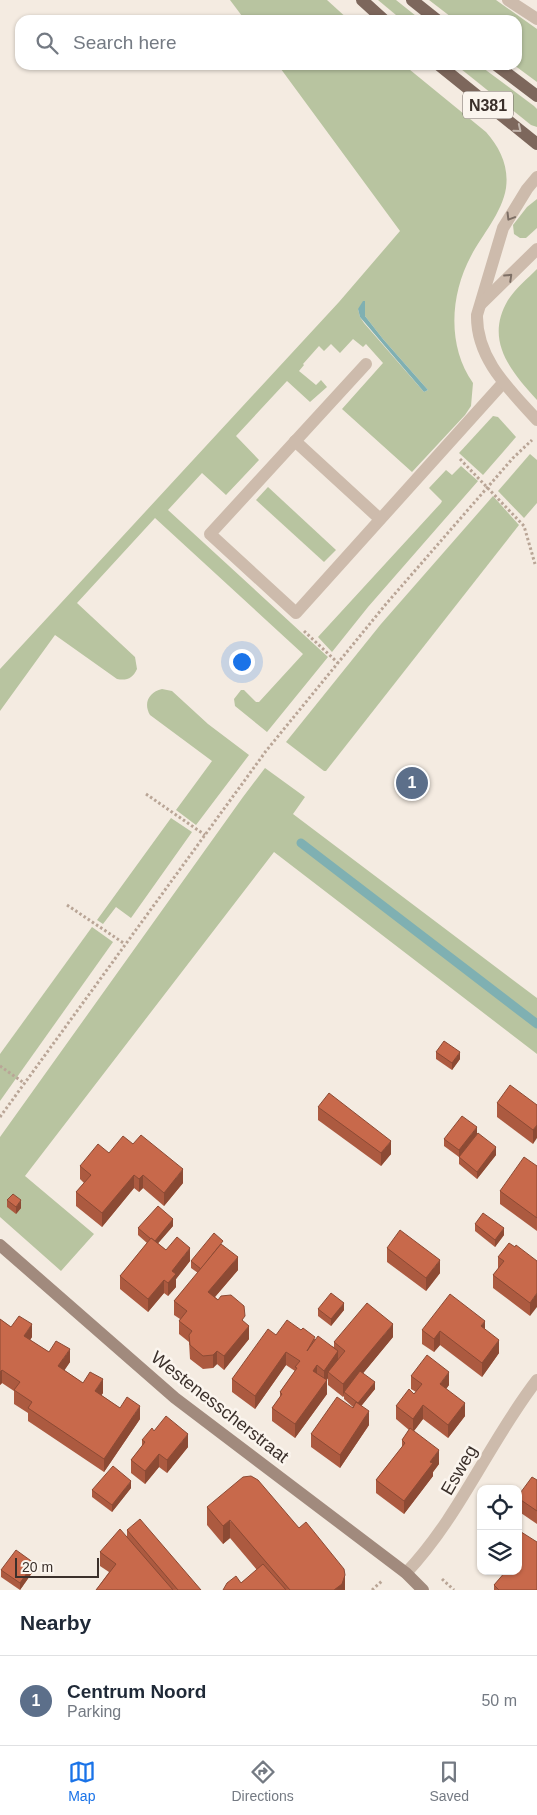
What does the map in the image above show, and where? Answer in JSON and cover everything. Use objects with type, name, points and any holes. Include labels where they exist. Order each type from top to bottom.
[{"type":"main road","points":[[362,0],[378,15]]},
{"type":"main road","points":[[412,0],[431,15]]},
{"type":"main road","name":"N381","points":[[445,70],[537,144]]},
{"type":"main road","name":"N381","points":[[503,70],[537,96]]},
{"type":"street","points":[[508,0],[537,19]]},
{"type":"street","points":[[537,177],[527,189],[503,228],[477,315],[477,328],[482,348],[503,383],[537,420]]},
{"type":"street","points":[[480,304],[537,249]]},
{"type":"street","points":[[366,364],[210,534],[296,613],[503,383]]},
{"type":"street","points":[[295,441],[380,519]]},
{"type":"street","name":"Westenesscherstraat","points":[[0,1245],[175,1398],[406,1573],[423,1590]]},
{"type":"street","name":"Esweg","points":[[406,1573],[420,1559],[455,1512],[496,1439],[537,1380]]},
{"type":"path","points":[[0,1117],[266,751],[386,604],[513,458],[537,435]]},
{"type":"path","points":[[455,454],[524,526],[535,564]]},
{"type":"path","points":[[296,613],[300,627],[338,663]]},
{"type":"path","points":[[146,794],[205,836]]},
{"type":"path","points":[[67,905],[125,944]]},
{"type":"path","points":[[0,1066],[24,1083]]},
{"type":"green space","points":[[230,0],[327,0],[344,15],[241,15]]},
{"type":"green space","points":[[378,0],[396,0],[415,15],[396,15]]},
{"type":"green space","points":[[429,0],[496,0],[517,15],[448,15]]},
{"type":"green space","points":[[522,18],[537,29],[537,82],[521,70]]},
{"type":"green space","points":[[282,70],[410,70],[486,132],[495,144],[505,165],[507,180],[504,197],[464,271],[456,304],[454,320],[455,337],[465,369],[473,383],[471,406],[465,415],[412,472],[342,409],[383,363],[366,344],[363,347],[353,339],[340,353],[331,344],[324,351],[319,346],[299,371],[316,385],[321,380],[327,387],[310,402],[287,381],[236,436],[259,460],[226,495],[202,473],[168,510],[328,657],[267,732],[235,706],[234,699],[241,690],[244,690],[256,702],[259,702],[303,654],[155,518],[77,603],[135,657],[137,669],[134,675],[124,680],[117,679],[55,635],[0,711],[0,669],[339,302],[400,231]],"holes":[[[365,308],[365,316],[428,390],[424,392],[364,323],[358,309]]]},
{"type":"green space","points":[[462,70],[486,70],[534,106],[537,109],[537,127],[531,125]]},
{"type":"green space","points":[[537,199],[537,228],[526,238],[520,238],[514,234],[513,225],[527,207]]},
{"type":"green space","points":[[537,269],[537,400],[510,366],[500,342],[499,329],[501,315],[508,300]]},
{"type":"green space","points":[[493,416],[498,417],[516,437],[483,475],[459,453]]},
{"type":"green space","points":[[530,454],[537,460],[537,503],[524,518],[498,491]]},
{"type":"green space","points":[[461,466],[478,481],[368,607],[332,652],[318,637],[441,503],[442,501],[429,488],[446,470],[452,475]]},
{"type":"green space","points":[[268,487],[336,550],[324,562],[256,500]]},
{"type":"green space","points":[[493,496],[519,525],[326,771],[324,771],[286,742],[381,624]]},
{"type":"green space","points":[[157,690],[172,691],[208,724],[249,755],[196,825],[176,810],[212,761],[150,715],[147,706],[148,699]]},
{"type":"green space","points":[[265,768],[305,797],[293,814],[537,998],[537,1054],[274,852],[25,1176],[94,1234],[61,1271],[0,1217],[0,1137]]},
{"type":"green space","points":[[171,818],[192,832],[131,918],[116,907],[103,924],[97,920]]},
{"type":"green space","points":[[92,927],[113,942],[0,1101],[0,1054]]},
{"type":"water","points":[[363,301],[365,301],[365,316],[428,390],[424,392],[360,317],[358,309]]},
{"type":"building","points":[[444,1041],[460,1052],[452,1063],[436,1052]]},
{"type":"building","points":[[510,1085],[537,1105],[537,1125],[533,1130],[497,1103]]},
{"type":"building","points":[[329,1093],[391,1141],[381,1153],[318,1107]]},
{"type":"building","points":[[462,1116],[477,1127],[459,1150],[444,1139]]},
{"type":"building","points":[[478,1133],[496,1147],[477,1172],[459,1157]]},
{"type":"building","points":[[141,1135],[183,1169],[164,1193],[143,1175],[139,1179],[134,1175],[102,1213],[76,1192],[91,1175],[80,1166],[98,1144],[109,1153],[123,1136],[133,1144]]},
{"type":"building","points":[[524,1157],[537,1166],[537,1218],[500,1191]]},
{"type":"building","points":[[13,1194],[21,1200],[16,1207],[7,1200]]},
{"type":"building","points":[[158,1206],[173,1219],[155,1241],[138,1228]]},
{"type":"building","points":[[483,1213],[504,1228],[495,1240],[475,1224]]},
{"type":"building","points":[[400,1230],[440,1260],[426,1278],[387,1248]]},
{"type":"building","points":[[214,1233],[223,1241],[201,1269],[191,1261]]},
{"type":"building","points":[[177,1237],[190,1248],[172,1271],[176,1274],[168,1283],[164,1280],[148,1299],[120,1276],[151,1238],[166,1250]]},
{"type":"building","points":[[509,1243],[515,1247],[516,1245],[537,1261],[537,1293],[530,1303],[493,1275],[504,1261],[498,1257]]},
{"type":"building","points":[[221,1244],[238,1257],[208,1292],[218,1300],[221,1296],[231,1295],[244,1306],[245,1316],[242,1320],[249,1326],[224,1356],[217,1351],[213,1355],[203,1356],[190,1345],[189,1335],[192,1331],[179,1321],[187,1311],[174,1301]]},
{"type":"building","points":[[331,1293],[344,1303],[331,1319],[318,1309]]},
{"type":"building","points":[[450,1294],[485,1321],[481,1326],[499,1340],[482,1363],[440,1331],[434,1339],[422,1330]]},
{"type":"building","points":[[367,1303],[393,1324],[343,1384],[328,1372],[345,1351],[334,1342]]},
{"type":"building","points":[[19,1316],[32,1324],[24,1336],[49,1352],[56,1341],[70,1349],[58,1366],[83,1383],[90,1372],[103,1379],[95,1391],[120,1408],[127,1397],[140,1406],[104,1459],[28,1408],[32,1402],[14,1390],[20,1382],[2,1370],[0,1372],[0,1319],[11,1327]]},
{"type":"building","points":[[287,1320],[315,1337],[307,1351],[318,1336],[338,1351],[324,1371],[317,1365],[313,1371],[327,1380],[295,1424],[272,1408],[300,1361],[286,1352],[255,1396],[232,1379],[268,1329],[276,1335]]},
{"type":"building","points":[[427,1355],[449,1372],[440,1384],[465,1403],[448,1425],[423,1405],[413,1419],[396,1406],[409,1389],[414,1394],[422,1384],[411,1376]]},
{"type":"building","points":[[360,1371],[375,1382],[358,1403],[344,1392]]},
{"type":"building","points":[[337,1397],[353,1408],[356,1402],[369,1411],[340,1455],[311,1434]]},
{"type":"building","points":[[166,1416],[188,1434],[167,1460],[159,1454],[145,1471],[131,1460],[145,1442],[142,1440],[152,1428],[154,1431]]},
{"type":"building","points":[[410,1428],[439,1450],[430,1462],[433,1463],[404,1501],[376,1480],[405,1443],[402,1440]]},
{"type":"building","points":[[113,1466],[131,1481],[112,1505],[92,1490]]},
{"type":"building","points":[[251,1476],[258,1480],[299,1528],[306,1522],[344,1569],[345,1575],[342,1584],[334,1590],[290,1590],[230,1520],[223,1526],[207,1507],[243,1477]]},
{"type":"building","points":[[532,1477],[537,1480],[537,1511],[522,1501],[522,1491]]},
{"type":"building","points":[[140,1519],[201,1590],[178,1590],[127,1530]]},
{"type":"building","points":[[120,1529],[173,1590],[96,1590],[116,1564],[100,1552]]},
{"type":"building","points":[[522,1533],[537,1542],[537,1590],[499,1590],[494,1585],[503,1575],[522,1575]]},
{"type":"building","points":[[16,1550],[34,1563],[20,1583],[1,1570]]},
{"type":"building","points":[[263,1564],[286,1590],[223,1590],[227,1583],[236,1576],[241,1583]]},
{"type":"waterway","points":[[301,843],[537,1024]]},
{"type":"place","name":"Centrum Noord","points":[[412,783]]}]
